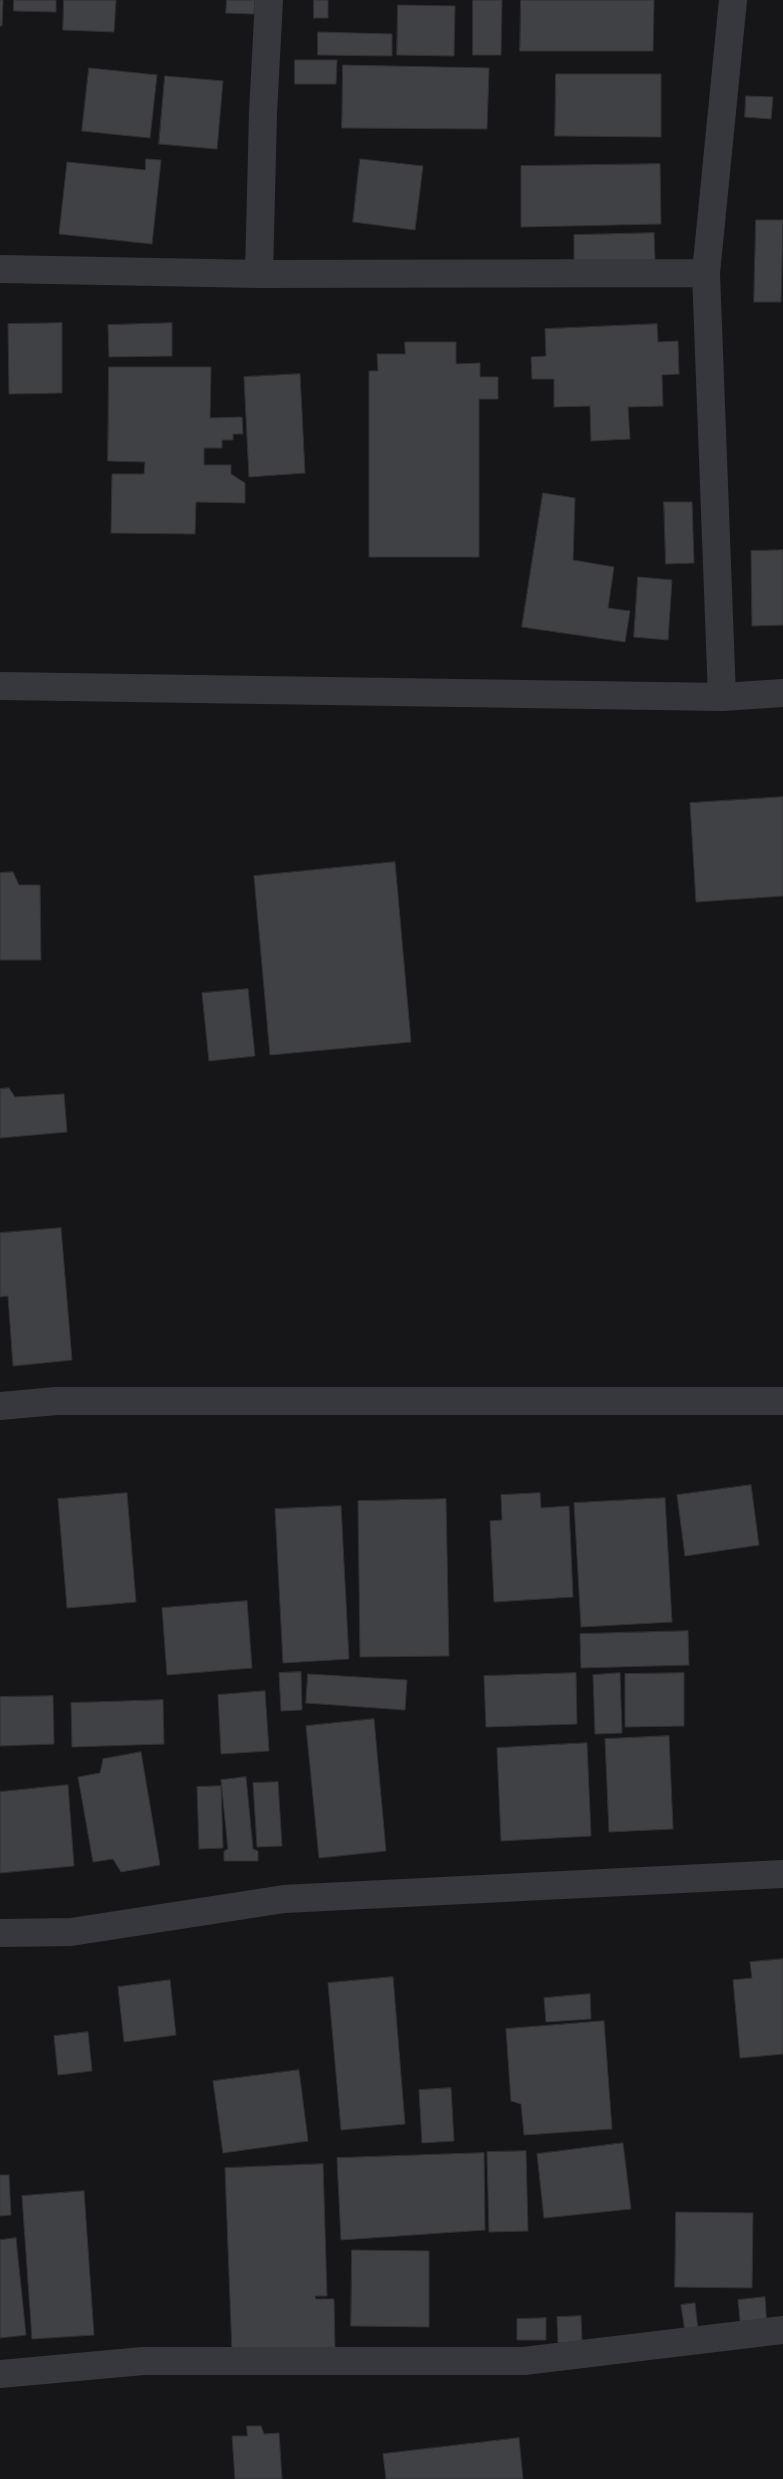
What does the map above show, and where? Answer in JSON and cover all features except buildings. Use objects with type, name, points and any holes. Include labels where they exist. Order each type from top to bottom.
[{"type":"street","points":[[259,274],[263,113],[269,0]]},
{"type":"street","points":[[722,697],[706,273],[733,0]]},
{"type":"street","points":[[0,269],[259,274],[706,273]]},
{"type":"street","points":[[0,686],[722,697],[783,693]]},
{"type":"street","points":[[0,1406],[56,1401],[783,1401]]},
{"type":"street","points":[[0,1933],[71,1932],[284,1899],[783,1874]]},
{"type":"street","points":[[0,2374],[143,2361],[524,2361],[783,2330]]}]
